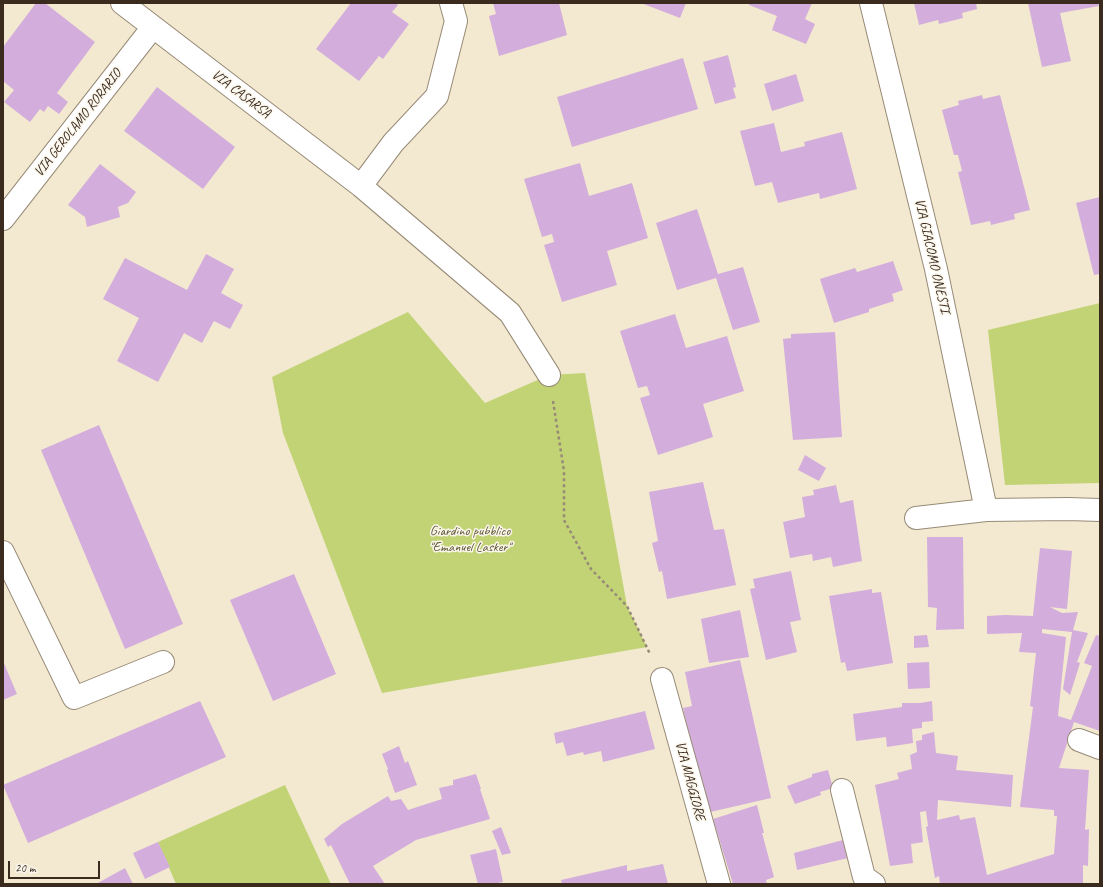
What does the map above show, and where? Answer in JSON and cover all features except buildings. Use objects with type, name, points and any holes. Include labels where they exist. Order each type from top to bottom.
[{"type":"street","name":"VIA CASARSA","points":[[122,3],[361,186],[510,313],[549,375]]},
{"type":"street","points":[[361,186],[393,143],[437,96],[456,21],[451,3]]},
{"type":"street","name":"VIA GIACOMO ONESTI","points":[[871,3],[936,269],[986,510]]},
{"type":"street","name":"VIA GEROLAMO RORARIO","points":[[3,219],[153,27]]},
{"type":"street","points":[[916,518],[986,510],[1100,510]]},
{"type":"street","points":[[3,552],[74,698],[163,662]]},
{"type":"street","name":"VIA MAGGIORE","points":[[662,679],[719,884]]},
{"type":"street","points":[[1079,740],[1100,748]]},
{"type":"street","points":[[842,790],[864,877],[874,884]]},
{"type":"path","points":[[549,375],[564,471],[564,520],[591,569],[627,606],[662,679]]},
{"type":"green space","points":[[1100,303],[1100,483],[1005,485],[988,330]]},
{"type":"green space","name":"Giardino pubblico \"Emanuel Lasker\"","points":[[408,312],[485,403],[549,375],[585,373],[627,606],[647,647],[382,693],[283,433],[272,377]]},
{"type":"green space","points":[[285,785],[331,884],[176,884],[158,842]]}]
